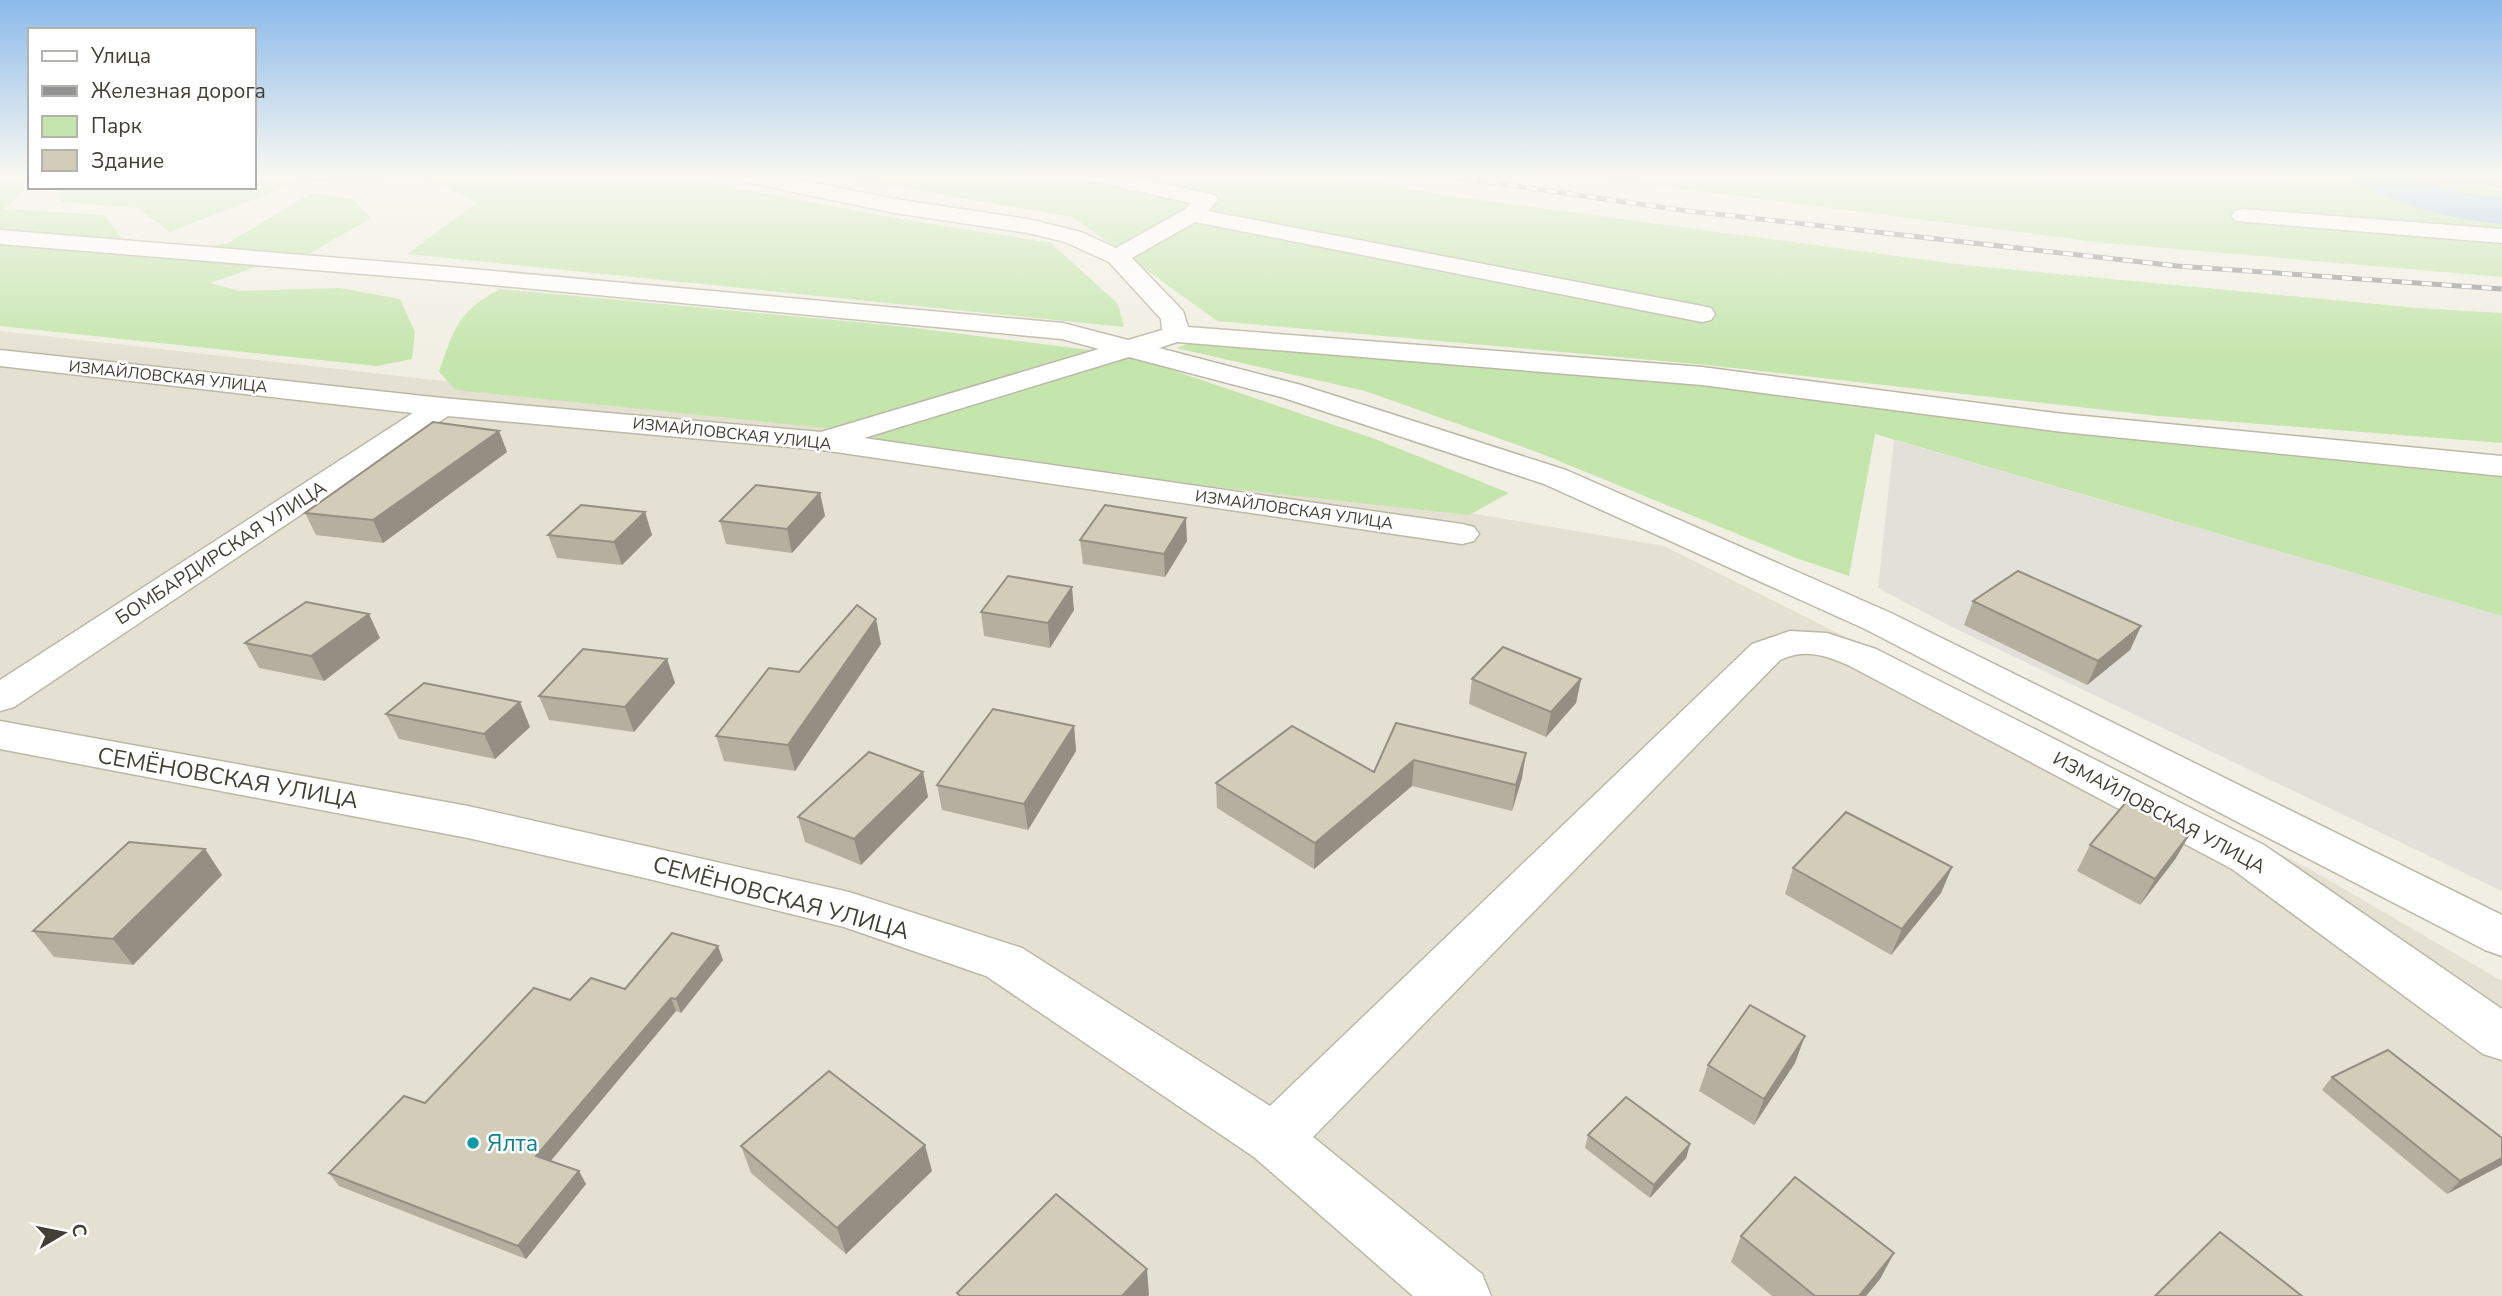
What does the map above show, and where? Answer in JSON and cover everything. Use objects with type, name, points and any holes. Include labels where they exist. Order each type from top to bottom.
[{"type":"street","points":[[1071,236],[1117,257],[1174,317],[1176,334]]},
{"type":"street","points":[[1117,257],[1154,236]]},
{"type":"street","points":[[1303,236],[1702,314]]},
{"type":"street","points":[[0,237],[832,308],[1063,331],[1290,391],[1555,477],[1878,621],[2502,937]]},
{"type":"street","points":[[822,441],[1134,349],[1176,334],[1702,376],[2063,422],[2502,466]]},
{"type":"street","name":"ИЗМАЙЛОВСКАЯ УЛИЦА","points":[[0,358],[442,407],[822,441],[1462,534]]},
{"type":"street","name":"БОМБАРДИРСКАЯ УЛИЦА","points":[[0,698],[442,407]]},
{"type":"street","name":"ИЗМАЙЛОВСКАЯ УЛИЦА","points":[[1274,1139],[1766,652],[1786,643],[1815,642],[1862,657],[2248,857],[2502,1038]]},
{"type":"street","name":"СЕМЁНОВСКАЯ УЛИЦА","points":[[0,735],[468,822],[849,910],[1004,962],[1274,1139],[1460,1296]]},
{"type":"shaded area","points":[[0,331],[1181,464],[1664,546],[2308,868],[2502,981],[2502,1296],[0,1296]]},
{"type":"shaded area","points":[[1894,440],[2502,616],[2502,891],[1950,626],[1878,588]]},
{"type":"green space","points":[[0,236],[120,236],[126,244],[153,257],[228,243],[239,236],[339,236],[309,254],[259,266],[210,283],[240,291],[340,288],[400,299],[415,332],[412,359],[377,366],[0,326]]},
{"type":"green space","points":[[431,236],[1010,236],[1051,243],[1118,304],[1124,327],[407,254]]},
{"type":"green space","points":[[1100,236],[1752,236],[1964,265],[2418,308],[2502,313],[2502,443],[2159,416],[1707,365],[1217,321]]},
{"type":"green space","points":[[2053,236],[2502,236],[2502,277]]},
{"type":"green space","points":[[500,289],[899,326],[1091,350],[836,429],[456,390],[439,372],[454,333],[474,306]]},
{"type":"green space","points":[[1196,341],[1718,384],[1970,419],[2502,476],[2502,616],[1875,434],[1849,576],[1796,558],[1537,452],[1365,391],[1176,348]]},
{"type":"green space","points":[[1131,356],[1375,439],[1509,493],[1469,515],[1199,485],[890,445],[872,436]]},
{"type":"building","points":[[433,422],[499,431],[373,520],[305,513]]},
{"type":"building","points":[[756,485],[820,493],[787,529],[720,521]]},
{"type":"building","points":[[581,505],[645,512],[614,542],[548,535]]},
{"type":"building","points":[[1105,505],[1186,518],[1164,554],[1080,540]]},
{"type":"building","points":[[2018,571],[2141,626],[2098,661],[1973,601]]},
{"type":"building","points":[[1008,576],[1072,587],[1048,623],[981,612]]},
{"type":"building","points":[[306,602],[369,614],[311,656],[245,643]]},
{"type":"building","points":[[857,605],[876,619],[788,745],[716,736],[769,668],[799,672]]},
{"type":"building","points":[[1503,647],[1581,679],[1551,712],[1472,679]]},
{"type":"building","points":[[583,649],[667,659],[625,707],[539,696]]},
{"type":"building","points":[[424,683],[520,702],[484,734],[386,714]]},
{"type":"building","points":[[993,709],[1074,726],[1024,804],[937,785]]},
{"type":"building","points":[[1396,723],[1526,753],[1516,785],[1414,760],[1315,843],[1216,783],[1292,726],[1374,772]]},
{"type":"building","points":[[869,752],[923,772],[854,839],[798,817]]},
{"type":"building","points":[[2127,801],[2191,832],[2155,879],[2090,845]]},
{"type":"building","points":[[1846,812],[1952,867],[1902,929],[1793,868]]},
{"type":"building","points":[[129,842],[205,849],[113,939],[33,931]]},
{"type":"building","name":"Ялта","points":[[672,933],[718,946],[676,999],[671,998],[536,1156],[579,1171],[518,1246],[329,1173],[404,1096],[425,1103],[534,988],[570,1000],[591,978],[625,989]]},
{"type":"building","points":[[1750,1005],[1805,1036],[1764,1099],[1708,1065]]},
{"type":"building","points":[[2388,1050],[2502,1138],[2502,1158],[2460,1181],[2332,1077]]},
{"type":"building","points":[[829,1071],[925,1145],[837,1228],[741,1146]]},
{"type":"building","points":[[1626,1097],[1690,1144],[1654,1185],[1588,1135]]},
{"type":"building","points":[[1795,1177],[1894,1253],[1859,1296],[1815,1296],[1741,1236]]},
{"type":"building","points":[[1056,1194],[1147,1269],[1122,1296],[960,1296],[957,1293]]},
{"type":"building","points":[[2220,1232],[2302,1296],[2155,1296]]},
{"type":"railway","points":[[1915,236],[2177,266],[2502,289]]},
{"type":"place","name":"Ялта","points":[[473,1143]]}]
